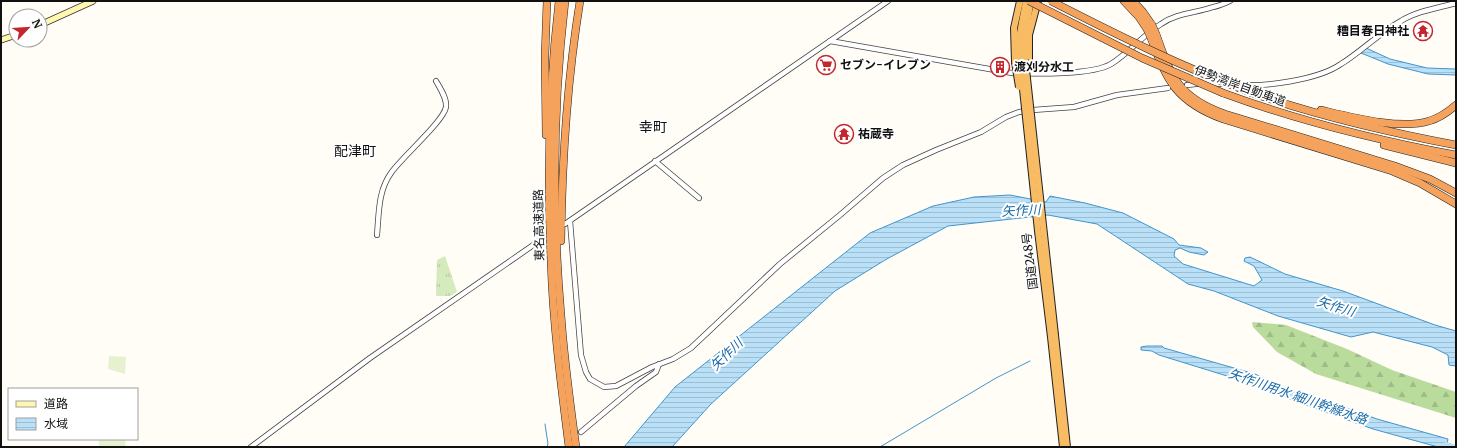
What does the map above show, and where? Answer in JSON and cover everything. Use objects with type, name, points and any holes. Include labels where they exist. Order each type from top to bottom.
[{"type":"highway","points":[[547,1],[544,56],[549,211]]},
{"type":"highway","name":"東名高速道路","points":[[559,1],[556,211],[561,314],[567,380],[576,447]]},
{"type":"highway","name":"東名高速道路","points":[[565,1],[551,112],[549,211],[550,262],[560,380],[570,447]]},
{"type":"highway","points":[[561,314],[562,179],[571,62],[581,1]]},
{"type":"highway","points":[[1020,1],[1014,28],[1022,61]]},
{"type":"highway","name":"国道248号","points":[[1029,1],[1020,33],[1025,107],[1038,231],[1067,447]]},
{"type":"highway","name":"伊勢湾岸自動車道","points":[[1029,1],[1142,58],[1223,92],[1300,119],[1358,134],[1456,155]]},
{"type":"highway","points":[[1022,61],[1038,1]]},
{"type":"highway","name":"伊勢湾岸自動車道","points":[[1051,1],[1196,71],[1252,93],[1360,125],[1456,145]]},
{"type":"highway","points":[[1124,1],[1149,27]]},
{"type":"highway","points":[[1133,1],[1143,12],[1175,81],[1189,96],[1201,104],[1225,114],[1395,166],[1430,179],[1456,194]]},
{"type":"highway","points":[[1153,36],[1163,69],[1171,83],[1186,99],[1206,112],[1223,119],[1392,171],[1420,183],[1456,204]]},
{"type":"highway","name":"国道248号","points":[[1022,61],[1031,85],[1028,88],[1063,447]]},
{"type":"highway","points":[[1272,100],[1352,116],[1405,124],[1430,121],[1445,114],[1456,105]]},
{"type":"highway","points":[[1300,119],[1357,138],[1456,162]]},
{"type":"main road","points":[[48,21],[93,1]]},
{"type":"street","points":[[565,224],[888,1]]},
{"type":"street","points":[[830,41],[1012,74],[1091,70],[1101,68],[1115,61],[1166,21],[1185,13],[1213,8],[1230,1]]},
{"type":"street","points":[[1187,85],[1205,83],[1245,85],[1270,83],[1303,78],[1333,69],[1406,18],[1456,3]]},
{"type":"street","points":[[377,235],[380,198],[384,184],[391,172],[436,123],[445,109],[446,104],[444,96],[436,81]]},
{"type":"street","points":[[570,221],[581,355],[584,367],[588,376],[596,383],[604,387],[612,387],[626,382],[659,364],[673,359],[691,348],[780,264],[883,178],[903,165],[982,132],[1006,117],[1019,112],[1074,107],[1117,95],[1168,88]]},
{"type":"street","points":[[656,161],[699,198]]},
{"type":"street","points":[[251,447],[370,358],[542,239]]},
{"type":"street","points":[[582,432],[636,386],[656,372],[659,364]]},
{"type":"green space","points":[[445,256],[457,292],[450,296],[436,296],[437,260]]},
{"type":"green space","points":[[1252,322],[1286,325],[1347,349],[1392,370],[1456,392],[1456,418],[1316,374],[1277,352],[1253,327]]},
{"type":"green space","points":[[109,356],[126,357],[125,374],[108,369]]},
{"type":"green space","points":[[99,440],[125,440],[126,447],[99,447]]},
{"type":"water","points":[[1366,48],[1390,59],[1427,68],[1456,69],[1456,75],[1428,74],[1388,64],[1361,53]]},
{"type":"water","name":"矢作川","points":[[1010,195],[1046,202],[1050,196],[1123,213],[1174,239],[1179,245],[1201,248],[1208,252],[1204,255],[1189,252],[1180,248],[1175,250],[1174,256],[1183,264],[1254,286],[1262,280],[1254,266],[1244,261],[1245,258],[1250,257],[1285,274],[1343,291],[1435,325],[1456,331],[1456,366],[1449,365],[1448,355],[1432,347],[1373,332],[1351,337],[1278,316],[1214,291],[1188,284],[1097,224],[1048,215],[948,226],[885,260],[835,291],[711,404],[672,447],[624,447],[675,387],[870,233],[933,206],[974,197]]},
{"type":"water","name":"矢作川用水 細川幹線水路","points":[[1162,346],[1164,348],[1255,374],[1287,389],[1330,405],[1335,404],[1377,419],[1448,439],[1447,443],[1451,444],[1450,447],[1438,447],[1373,429],[1240,380],[1159,355],[1152,351],[1141,350],[1141,347]]},
{"type":"waterway","points":[[880,447],[996,378],[1030,361]]},
{"type":"waterway","points":[[545,424],[548,444],[547,447]]},
{"type":"waterway","name":"矢作川用水 細川幹線水路","points":[[1446,444],[1455,447]]},
{"type":"place","name":"糟目春日神社","points":[[1423,31]]},
{"type":"place","name":"セブン-イレブン","points":[[826,65]]},
{"type":"place","name":"渡刈分水工","points":[[1000,67]]},
{"type":"place","name":"祐蔵寺","points":[[844,134]]},
{"type":"district","name":"幸町","points":[[653,127]]},
{"type":"district","name":"配津町","points":[[355,151]]}]
